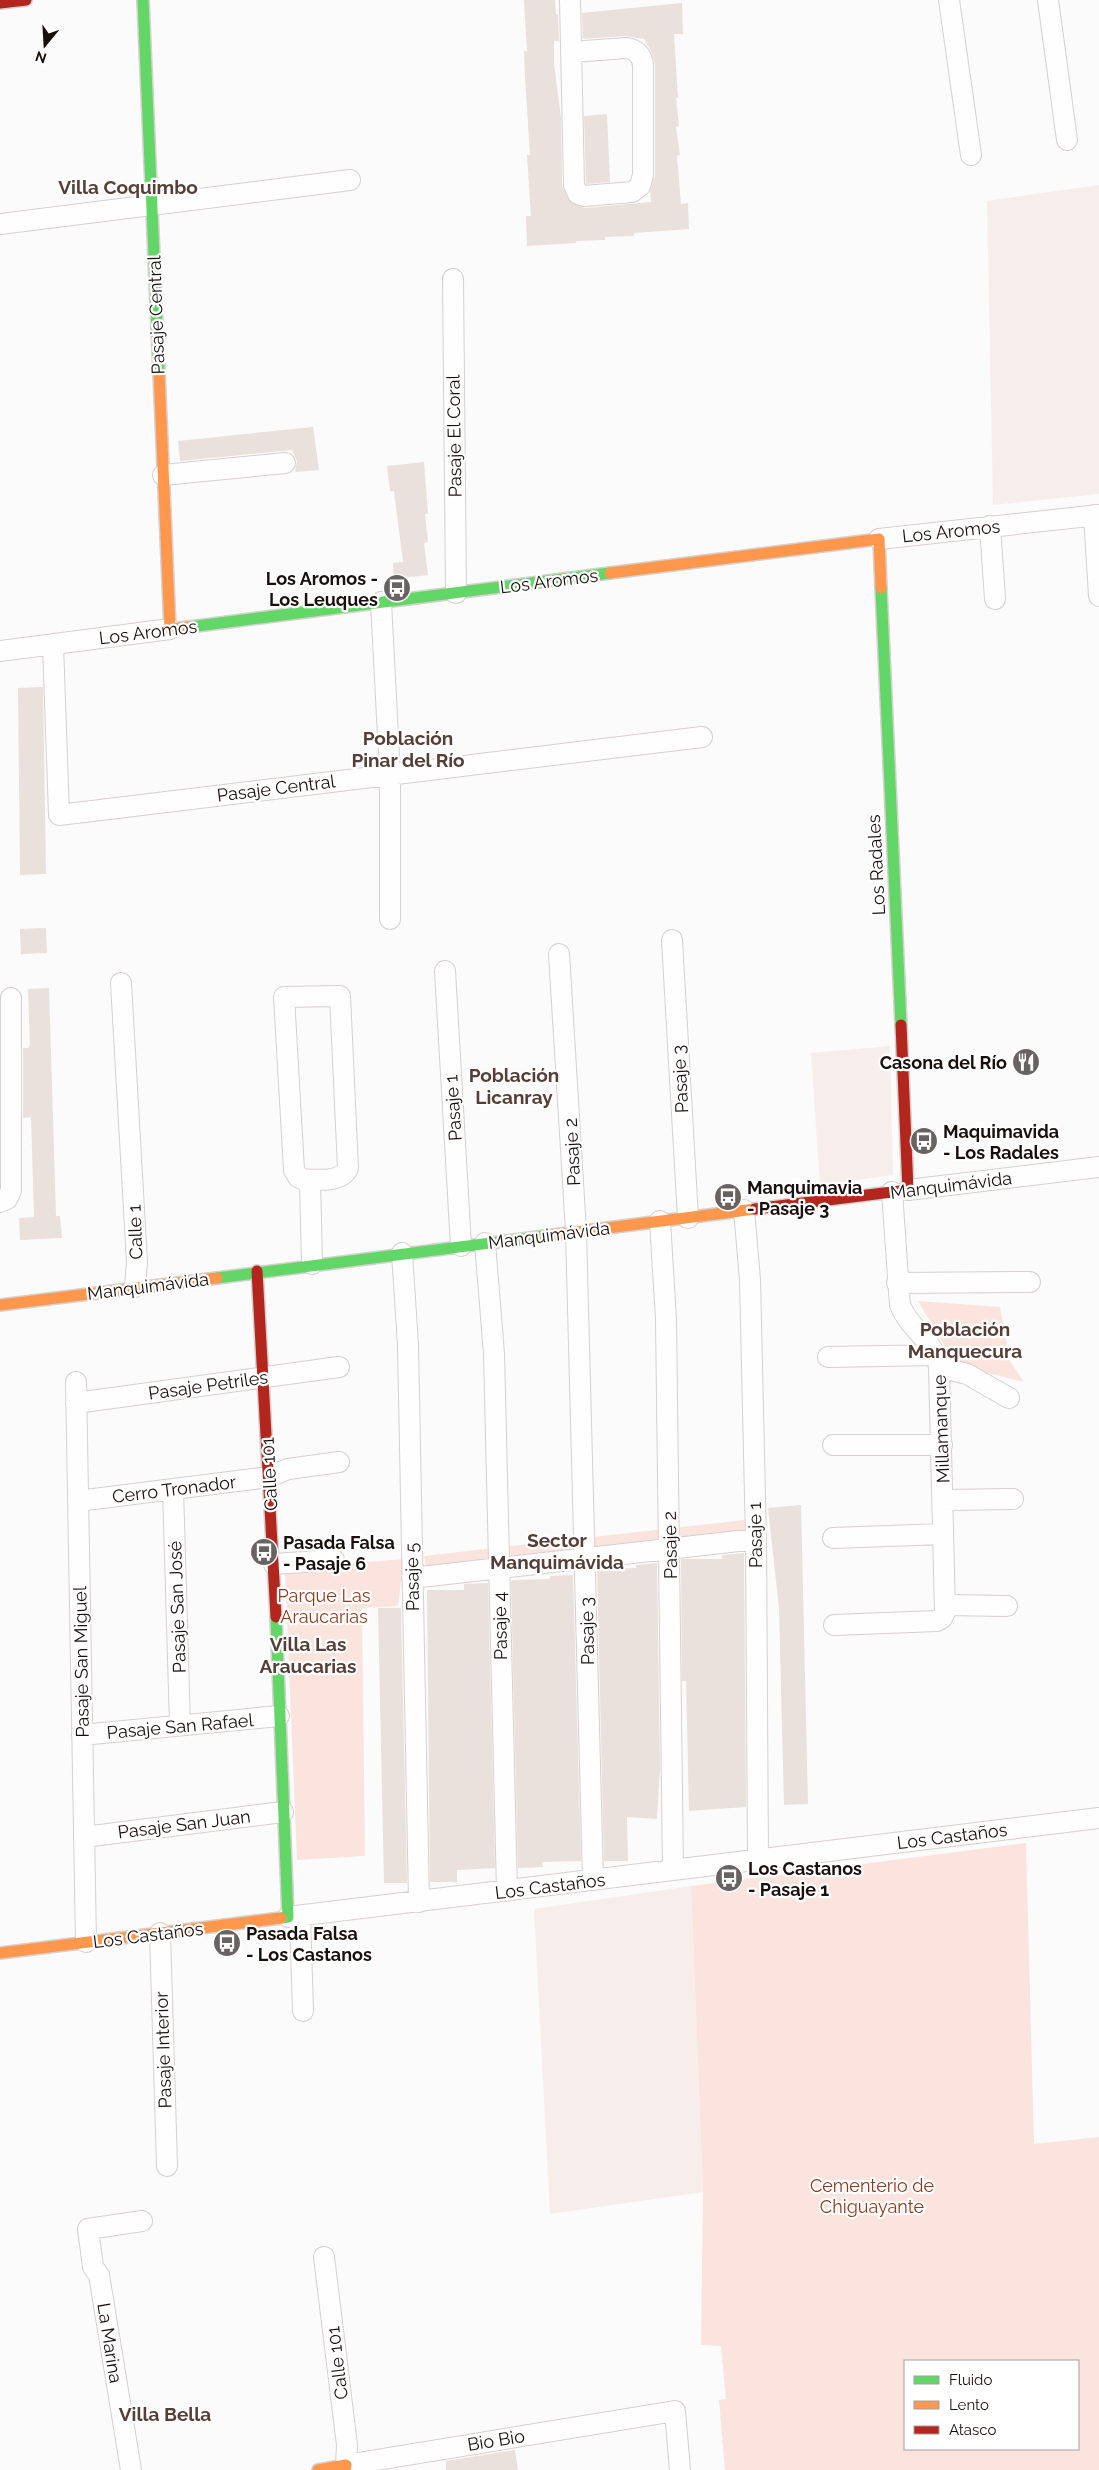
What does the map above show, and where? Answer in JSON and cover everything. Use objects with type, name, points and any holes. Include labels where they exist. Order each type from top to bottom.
[{"type":"street","points":[[0,4],[26,0]]},
{"type":"street","name":"Pasaje Central","points":[[143,0],[170,629]]},
{"type":"street","points":[[570,0],[571,52],[576,190],[589,197],[632,192],[640,186],[643,175],[643,65],[641,56],[634,50],[626,48],[571,52]]},
{"type":"street","points":[[949,0],[971,155]]},
{"type":"street","points":[[1048,0],[1067,140]]},
{"type":"street","points":[[0,224],[350,180]]},
{"type":"street","name":"Pasaje El Coral","points":[[453,279],[456,592]]},
{"type":"street","points":[[163,475],[285,463]]},
{"type":"street","points":[[1096,515],[1099,596]]},
{"type":"street","name":"Los Aromos","points":[[0,651],[879,538],[1096,515]]},
{"type":"street","points":[[990,526],[996,599]]},
{"type":"street","name":"Los Radales","points":[[879,538],[900,1191]]},
{"type":"street","points":[[381,602],[390,774],[390,919]]},
{"type":"street","name":"Pasaje Central","points":[[53,644],[59,814],[702,737]]},
{"type":"street","name":"Pasaje 3","points":[[672,940],[688,1218]]},
{"type":"street","name":"Pasaje 2","points":[[559,954],[576,1231]]},
{"type":"street","name":"Pasaje 1","points":[[445,971],[461,1246]]},
{"type":"street","name":"Calle 1","points":[[121,982],[137,1262],[135,1287]]},
{"type":"street","points":[[340,996],[348,1168],[346,1173],[338,1178],[310,1180],[298,1177],[294,1170],[284,997],[340,996]]},
{"type":"street","points":[[0,1202],[7,1199],[11,1191],[5,1031],[11,998]]},
{"type":"street","name":"Manquimávida","points":[[0,1305],[485,1242],[1099,1167]]},
{"type":"street","points":[[310,1180],[312,1264]]},
{"type":"street","name":"Millamanque","points":[[900,1191],[897,1283],[902,1312],[930,1344],[938,1361],[942,1445],[944,1612]]},
{"type":"street","name":"Pasaje 1","points":[[744,1210],[750,1280],[756,1539],[758,1861]]},
{"type":"street","name":"Pasaje 2","points":[[660,1221],[666,1319],[673,1870]]},
{"type":"street","name":"Pasaje 3","points":[[576,1231],[593,1880]]},
{"type":"street","name":"Pasaje 4","points":[[485,1242],[493,1330],[507,1891]]},
{"type":"street","name":"Pasaje 5","points":[[402,1253],[407,1320],[419,1902]]},
{"type":"street","name":"Calle 101","points":[[257,1271],[274,1564],[278,1716],[283,1812],[294,1917]]},
{"type":"street","points":[[897,1283],[1030,1282]]},
{"type":"street","points":[[828,1357],[938,1361],[968,1374],[1009,1398]]},
{"type":"street","name":"Pasaje Petriles","points":[[76,1403],[339,1368]]},
{"type":"street","name":"Pasaje San Miguel","points":[[76,1382],[86,1942]]},
{"type":"street","points":[[833,1445],[942,1445]]},
{"type":"street","name":"Cerro Tronador","points":[[78,1501],[269,1477],[288,1468],[339,1462]]},
{"type":"street","name":"Pasaje San José","points":[[174,1489],[180,1725]]},
{"type":"street","points":[[943,1500],[1013,1499]]},
{"type":"street","points":[[833,1538],[943,1534]]},
{"type":"street","points":[[412,1578],[756,1539]]},
{"type":"street","points":[[274,1564],[334,1560]]},
{"type":"street","points":[[834,1625],[937,1621],[944,1612],[1007,1606]]},
{"type":"street","name":"Pasaje San Rafael","points":[[82,1735],[278,1716]]},
{"type":"street","name":"Pasaje San Juan","points":[[84,1837],[283,1812]]},
{"type":"street","name":"Los Castaños","points":[[0,1953],[1099,1818]]},
{"type":"street","points":[[294,1917],[303,2011]]},
{"type":"street","name":"Pasaje Interior","points":[[160,1933],[167,2166]]},
{"type":"street","name":"La Marina","points":[[131,2470],[99,2275],[93,2267],[88,2229],[142,2221]]},
{"type":"street","name":"Calle 101","points":[[324,2257],[347,2445],[346,2468]]},
{"type":"street","name":"Bio Bio","points":[[318,2470],[346,2468],[675,2411],[680,2470]]},
{"type":"shaded area","points":[[1099,185],[1099,494],[993,505],[987,201]]},
{"type":"shaded area","points":[[890,1046],[893,1175],[820,1185],[811,1053]]},
{"type":"shaded area","points":[[691,1886],[703,2192],[550,2214],[534,1909]]},
{"type":"green space","points":[[918,1301],[1000,1307],[1010,1361],[1024,1382],[956,1365]]},
{"type":"green space","points":[[745,1520],[744,1534],[427,1570],[424,1556]]},
{"type":"green space","name":"Parque Las Araucarias","points":[[404,1559],[398,1606],[362,1608],[365,1856],[297,1860],[285,1569]]},
{"type":"green space","name":"Cementerio de Chiguayante","points":[[1026,1843],[1034,2144],[1099,2137],[1099,2470],[725,2470],[719,2400],[726,2399],[721,2346],[701,2345],[703,2192],[691,1886]]},
{"type":"building","points":[[524,0],[555,0],[556,14],[558,14],[559,41],[554,41],[554,63],[561,118],[562,186],[570,202],[585,208],[651,202],[650,191],[655,175],[655,65],[652,53],[644,39],[625,36],[583,39],[582,13],[682,3],[683,34],[674,34],[679,126],[676,127],[680,155],[677,156],[681,204],[688,203],[689,229],[634,233],[634,236],[605,237],[605,240],[527,246],[526,216],[531,216],[527,155],[530,155],[525,77],[524,51],[527,51]]},
{"type":"building","points":[[607,114],[610,182],[586,184],[584,116]]},
{"type":"building","points":[[313,427],[319,470],[295,472],[297,461],[292,450],[180,461],[178,441]]},
{"type":"building","points":[[424,462],[428,514],[425,514],[428,542],[424,543],[428,575],[394,579],[393,563],[403,562],[394,491],[390,491],[387,466]]},
{"type":"building","points":[[43,687],[46,874],[20,875],[18,688]]},
{"type":"building","points":[[46,928],[47,953],[21,954],[20,929]]},
{"type":"building","points":[[49,988],[56,1216],[60,1216],[62,1238],[20,1240],[19,1218],[34,1217],[31,1117],[23,1118],[23,1048],[28,1048],[30,1045],[28,989]]},
{"type":"building","points":[[801,1505],[808,1804],[784,1805],[779,1608],[768,1508]]},
{"type":"building","points":[[744,1553],[746,1807],[689,1811],[686,1681],[682,1681],[681,1559],[722,1559],[722,1555]]},
{"type":"building","points":[[657,1563],[660,1769],[657,1819],[627,1817],[628,1861],[604,1861],[597,1569],[636,1568],[636,1565]]},
{"type":"building","points":[[573,1575],[581,1861],[542,1862],[543,1867],[518,1868],[511,1582],[512,1580],[550,1579],[550,1576]]},
{"type":"building","points":[[488,1583],[495,1868],[457,1870],[457,1882],[430,1882],[427,1590],[464,1590],[464,1584]]},
{"type":"building","points":[[378,1608],[401,1608],[407,1883],[384,1883]]},
{"type":"building","points":[[515,2450],[518,2470],[446,2470],[446,2461]]},
{"type":"traffic: fast","points":[[143,0],[159,373]]},
{"type":"traffic: fast","points":[[189,627],[610,573]]},
{"type":"traffic: fast","points":[[881,588],[901,1025]]},
{"type":"traffic: fast","points":[[217,1278],[545,1236]]},
{"type":"traffic: fast","points":[[276,1617],[288,1917],[281,1918]]},
{"type":"traffic: slow","points":[[159,373],[170,629],[189,627]]},
{"type":"traffic: slow","points":[[610,573],[879,539],[881,588]]},
{"type":"traffic: slow","points":[[545,1236],[755,1209]]},
{"type":"traffic: slow","points":[[0,1305],[217,1278]]},
{"type":"traffic: slow","points":[[0,1953],[281,1918]]},
{"type":"traffic: slow","points":[[318,2470],[346,2465],[345,2470]]},
{"type":"traffic: jam","points":[[0,3],[26,0]]},
{"type":"traffic: jam","points":[[755,1209],[908,1190],[901,1025]]},
{"type":"traffic: jam","points":[[257,1271],[276,1617]]},
{"type":"place","name":"Los Aromos - Los Leuques","points":[[397,588]]},
{"type":"place","name":"Casona del Río","points":[[1026,1062]]},
{"type":"place","name":"Maquimavida - Los Radales","points":[[924,1141]]},
{"type":"place","name":"Manquimavia - Pasaje 3","points":[[728,1197]]},
{"type":"place","name":"Pasada Falsa - Pasaje 6","points":[[264,1552]]},
{"type":"place","name":"Los Castanos - Pasaje 1","points":[[729,1878]]},
{"type":"place","name":"Pasada Falsa - Los Castanos","points":[[227,1943]]},
{"type":"district","name":"Villa Coquimbo","points":[[128,187]]},
{"type":"district","name":"Población Pinar del Río","points":[[408,749]]},
{"type":"district","name":"Población Licanray","points":[[514,1086]]},
{"type":"district","name":"Población Manquecura","points":[[965,1340]]},
{"type":"district","name":"Sector Manquimávida","points":[[557,1551]]},
{"type":"district","name":"Villa Las Araucarias","points":[[308,1655]]},
{"type":"district","name":"Villa Bella","points":[[165,2414]]}]
